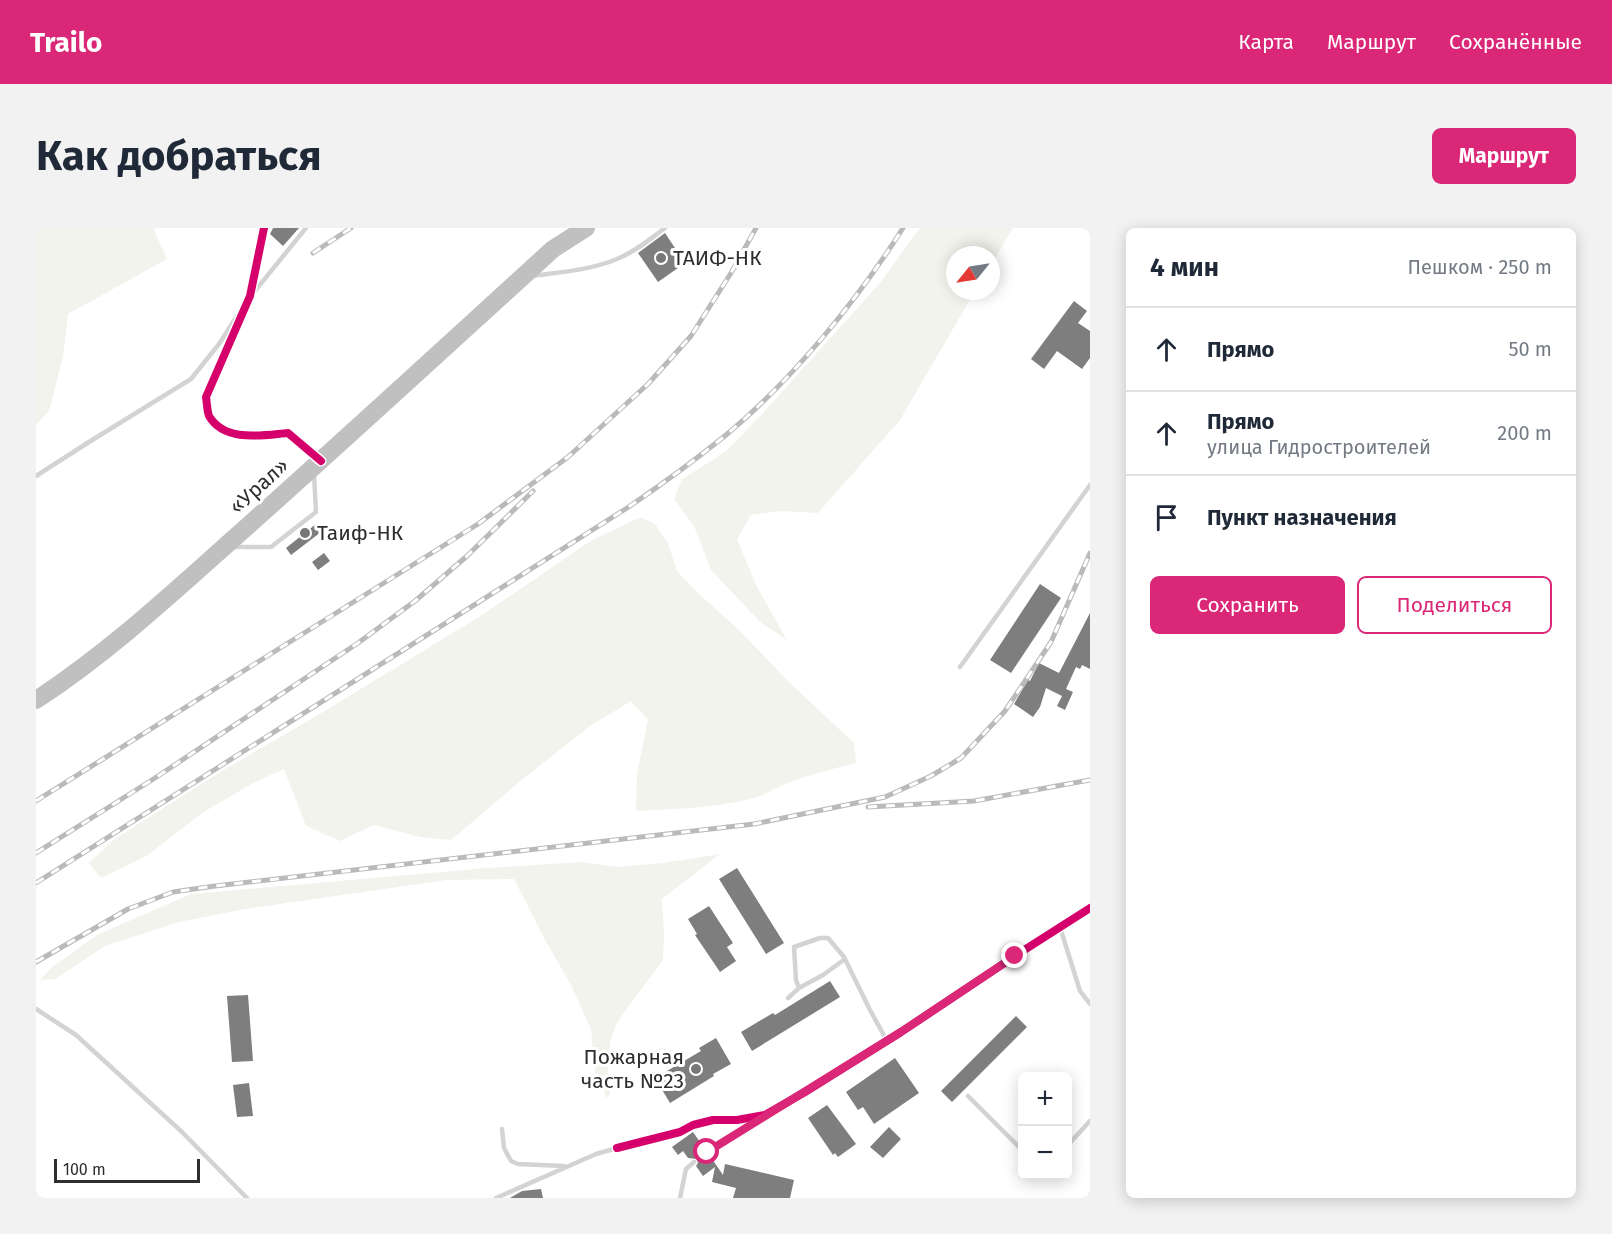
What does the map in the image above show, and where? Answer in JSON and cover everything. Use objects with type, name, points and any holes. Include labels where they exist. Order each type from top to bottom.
[{"type":"highway","name":"«Урал»","points":[[36,700],[67,679],[140,622],[553,249],[586,228]]},
{"type":"street","points":[[264,228],[250,296],[206,397],[208,414],[218,426],[235,435],[288,433],[317,464]]},
{"type":"street","points":[[617,1149],[680,1132],[693,1125],[713,1120],[737,1120],[765,1116],[887,1041],[1090,908]]},
{"type":"lane","points":[[36,476],[191,379],[219,344],[250,296],[306,228]]},
{"type":"lane","points":[[522,278],[588,267],[618,259],[665,228]]},
{"type":"lane","points":[[224,547],[271,547],[316,512],[317,464]]},
{"type":"lane","points":[[960,667],[1090,484]]},
{"type":"lane","points":[[1060,927],[1080,991],[1090,1004]]},
{"type":"lane","points":[[799,988],[796,980],[794,946],[820,938],[828,938],[845,959],[887,1041]]},
{"type":"lane","points":[[788,998],[799,988],[823,975],[845,959]]},
{"type":"lane","points":[[36,1009],[76,1035],[182,1132],[247,1198]]},
{"type":"lane","points":[[968,1096],[1018,1146]]},
{"type":"lane","points":[[707,1152],[765,1116]]},
{"type":"lane","points":[[1072,1141],[1090,1121]]},
{"type":"lane","points":[[502,1129],[504,1148],[511,1161],[518,1164],[567,1167]]},
{"type":"lane","points":[[496,1198],[596,1154],[617,1149]]},
{"type":"lane","points":[[680,1198],[686,1168],[693,1162]]},
{"type":"shaded area","points":[[36,228],[153,228],[167,259],[68,314],[63,357],[49,411],[36,425]]},
{"type":"shaded area","points":[[920,228],[1013,228],[1000,250],[1000,246],[946,246],[946,300],[970,300],[900,420],[818,513],[782,511],[751,515],[737,539],[756,585],[787,640],[760,622],[711,570],[694,526],[674,499],[682,479],[725,452],[879,284]]},
{"type":"shaded area","points":[[641,517],[655,524],[668,543],[677,571],[854,743],[856,763],[785,784],[751,799],[708,806],[636,811],[637,774],[648,720],[631,701],[590,726],[451,840],[420,837],[374,825],[340,841],[306,826],[284,769],[255,782],[202,813],[148,855],[101,878],[89,863],[113,840],[220,772],[479,617],[592,540]]},
{"type":"shaded area","points":[[720,854],[662,899],[663,960],[615,1027],[610,1042],[608,1065],[610,1094],[606,1098],[603,1087],[596,1081],[591,1029],[571,985],[514,879],[446,880],[245,909],[179,922],[105,946],[55,979],[40,980],[52,967],[97,935],[191,894],[581,862],[617,867]]},
{"type":"building","points":[[273,228],[299,228],[283,246],[270,234]]},
{"type":"building","name":"ТАИФ-НК","points":[[665,233],[685,263],[658,282],[638,253]]},
{"type":"building","points":[[1074,301],[1087,311],[1078,323],[1090,331],[1090,358],[1082,369],[1057,351],[1044,369],[1031,359]]},
{"type":"building","points":[[316,524],[321,532],[291,555],[286,548]]},
{"type":"building","points":[[324,553],[330,561],[318,570],[312,562]]},
{"type":"building","points":[[1040,584],[1061,598],[1011,673],[990,660]]},
{"type":"building","points":[[1090,613],[1090,669],[1082,665],[1080,669],[1076,667],[1066,689],[1073,692],[1065,710],[1057,706],[1062,696],[1046,688],[1040,707],[1033,717],[1014,704],[1039,663],[1059,673]]},
{"type":"building","points":[[737,868],[784,943],[766,954],[719,879]]},
{"type":"building","points":[[709,906],[733,943],[727,947],[736,961],[720,972],[695,935],[697,934],[688,919]]},
{"type":"building","points":[[830,981],[840,997],[752,1051],[741,1032],[773,1013],[775,1015]]},
{"type":"building","points":[[248,995],[253,1061],[232,1062],[227,996]]},
{"type":"building","points":[[1016,1016],[1027,1027],[952,1102],[941,1091]]},
{"type":"building","name":"Пожарная часть №23","points":[[716,1038],[731,1064],[670,1103],[655,1078],[701,1051],[699,1048]]},
{"type":"building","points":[[895,1058],[919,1093],[874,1124],[863,1107],[858,1110],[846,1092]]},
{"type":"building","points":[[249,1083],[253,1116],[237,1117],[233,1085]]},
{"type":"building","points":[[827,1105],[856,1144],[838,1157],[835,1153],[833,1155],[808,1118]]},
{"type":"building","points":[[889,1127],[901,1139],[883,1158],[870,1147]]},
{"type":"building","points":[[693,1132],[704,1148],[704,1155],[710,1156],[723,1175],[725,1164],[794,1180],[790,1198],[733,1198],[736,1188],[712,1182],[715,1167],[703,1176],[696,1166],[697,1159],[688,1158],[683,1151],[678,1155],[672,1147]]},
{"type":"building","points":[[541,1189],[543,1198],[510,1198],[522,1191]]},
{"type":"railway","points":[[313,253],[351,228]]},
{"type":"railway","points":[[36,801],[478,524],[568,457],[648,384],[691,336],[756,228]]},
{"type":"railway","points":[[36,883],[665,482],[726,435],[799,365],[844,311],[903,228]]},
{"type":"railway","points":[[36,853],[155,778],[358,643],[415,601],[467,556],[533,491]]},
{"type":"railway","points":[[36,962],[128,909],[173,892],[754,824],[885,797],[931,776],[961,758],[1005,711],[1051,642],[1090,553]]},
{"type":"railway","points":[[868,807],[974,801],[1090,780]]},
{"type":"cycle path","points":[[264,228],[250,296],[206,397],[208,414],[216,425],[234,434],[256,436],[288,433],[321,461]]},
{"type":"cycle path","points":[[617,1148],[680,1132],[693,1125],[713,1120],[737,1120],[765,1115],[901,1032],[1090,908]]},
{"type":"place","name":"ТАИФ-НК","points":[[661,258]]},
{"type":"place","name":"Таиф-НК","points":[[305,533]]},
{"type":"place","name":"Пожарная часть №23","points":[[696,1069]]},
{"type":"route","points":[[707,1152],[901,1032],[1015,956]]}]
